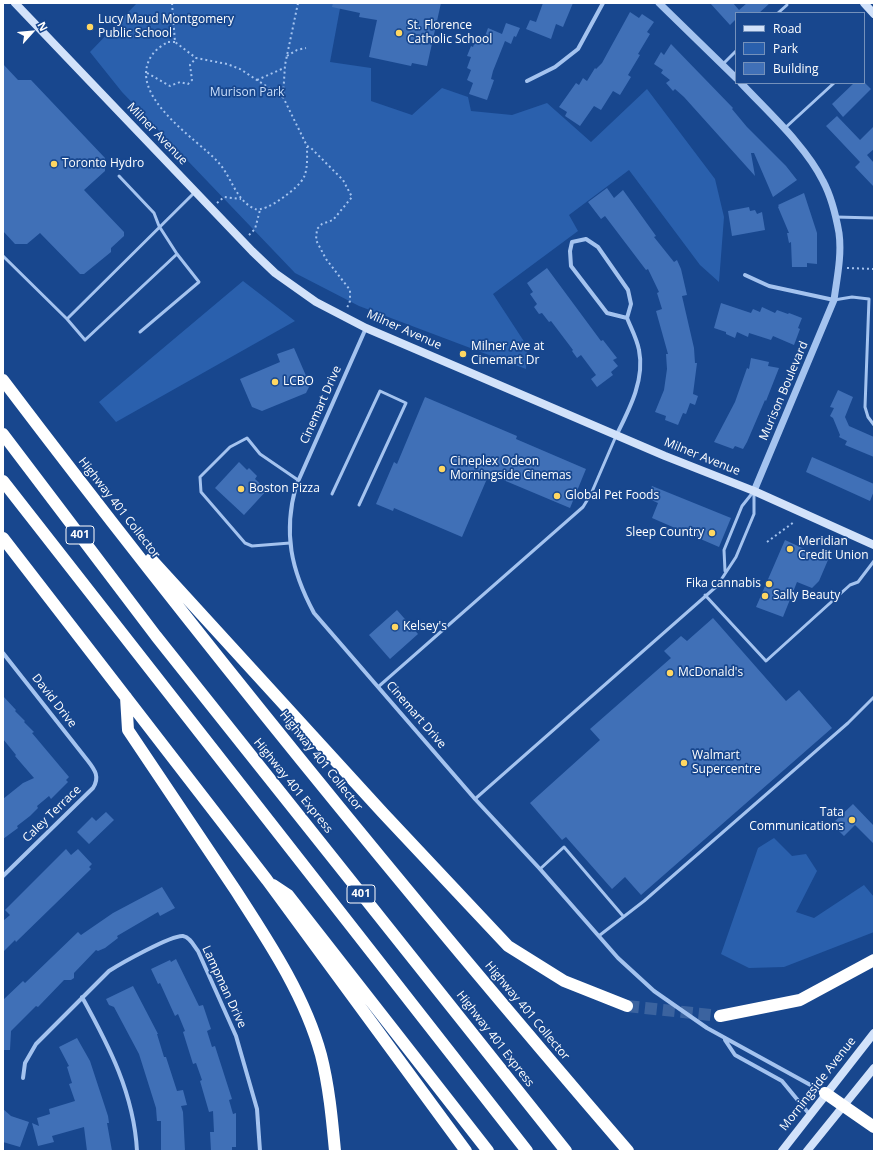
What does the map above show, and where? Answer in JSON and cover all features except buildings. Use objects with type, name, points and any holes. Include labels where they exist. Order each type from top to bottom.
[{"type":"highway","name":"Highway 401 Collector","points":[[3,380],[80,482],[391,872],[628,1151]]},
{"type":"highway","name":"Highway 401 Express","points":[[3,434],[156,636],[566,1151]]},
{"type":"highway","name":"401","points":[[3,481],[527,1151]]},
{"type":"highway","points":[[80,482],[378,808],[508,946],[564,981],[627,1006]]},
{"type":"highway","points":[[3,538],[267,880],[466,1151]]},
{"type":"highway","points":[[126,697],[128,730],[263,933],[289,979],[308,1018],[321,1054],[328,1087],[336,1151]]},
{"type":"highway","points":[[267,880],[288,895],[488,1151]]},
{"type":"highway","points":[[720,1016],[800,1000],[874,960]]},
{"type":"highway","points":[[825,1093],[874,1127]]},
{"type":"main road","name":"Milner Avenue","points":[[15,3],[275,273],[316,302],[366,328],[754,491],[874,545]]},
{"type":"main road","points":[[864,3],[874,14]]},
{"type":"main road","name":"Morningside Avenue","points":[[782,1151],[825,1093],[874,1033]]},
{"type":"main road","points":[[807,1151],[874,1068]]},
{"type":"street","points":[[527,81],[556,67],[578,49],[603,3]]},
{"type":"street","points":[[662,4],[735,77]]},
{"type":"street","name":"Murison Boulevard","points":[[742,84],[784,129],[824,181],[836,217],[839,234],[839,268],[834,300],[754,491]]},
{"type":"street","points":[[617,434],[628,412],[640,377],[639,350],[627,318],[631,304],[628,290],[598,247],[586,239],[572,242],[570,251],[571,266],[607,313],[627,318]]},
{"type":"street","points":[[745,275],[769,286],[834,300]]},
{"type":"street","name":"Cinemart Drive","points":[[366,328],[298,480],[290,507],[290,542],[293,564],[300,584],[314,613],[475,799],[540,868],[600,935],[618,958],[674,1007],[724,1038],[825,1093]]},
{"type":"street","name":"David Drive","points":[[3,653],[88,761]]},
{"type":"street","name":"Caley Terrace","points":[[3,876],[93,788],[97,778],[95,771],[88,761]]},
{"type":"street","name":"Lampman Drive","points":[[24,1078],[25,1063],[34,1047],[82,997],[119,964],[178,937],[184,936],[189,939],[198,951],[220,997],[236,1036],[257,1109],[260,1151]]},
{"type":"street","points":[[82,997],[116,1064],[136,1127],[137,1151]]},
{"type":"street","name":"Cinemart Drive","points":[[724,1038],[735,1055],[782,1082],[810,1114]]},
{"type":"lane","points":[[779,12],[787,5]]},
{"type":"lane","points":[[723,64],[735,52]]},
{"type":"lane","points":[[784,129],[833,84]]},
{"type":"lane","points":[[119,176],[154,213],[159,226],[177,254],[199,282],[140,332]]},
{"type":"lane","points":[[67,319],[159,226],[196,192]]},
{"type":"lane","points":[[836,217],[874,218]]},
{"type":"lane","points":[[3,256],[67,319],[85,340],[177,254]]},
{"type":"lane","points":[[834,300],[852,297],[869,299],[866,407],[868,417],[874,425]]},
{"type":"lane","points":[[332,494],[380,391],[406,402],[359,505]]},
{"type":"lane","points":[[378,687],[583,507],[591,494],[617,434]]},
{"type":"lane","points":[[290,542],[252,546],[245,543],[201,492],[199,480],[200,477],[230,447],[248,438],[260,454],[298,480]]},
{"type":"lane","points":[[725,571],[724,550],[742,506],[754,491]]},
{"type":"lane","points":[[475,799],[717,586],[725,571],[736,557],[754,514],[754,491]]},
{"type":"lane","points":[[705,595],[766,661],[850,585],[858,582],[874,562]]},
{"type":"lane","points":[[600,935],[644,901],[794,770],[874,697]]},
{"type":"lane","points":[[540,868],[564,847],[624,916]]},
{"type":"path","points":[[172,3],[175,42]]},
{"type":"path","points":[[283,97],[233,66],[196,58],[175,42],[168,42],[152,55],[147,73],[147,83],[160,105],[185,134],[218,162],[224,169],[241,199],[260,210],[280,200],[300,183],[304,176],[307,162],[307,146],[283,97],[284,68],[298,3]]},
{"type":"path","points":[[287,56],[297,50],[306,48]]},
{"type":"path","points":[[147,73],[170,86],[180,82],[188,84],[192,80],[190,66],[196,58]]},
{"type":"path","points":[[257,80],[284,68]]},
{"type":"path","points":[[307,146],[311,148],[342,180],[352,197],[333,220],[322,224],[317,230],[316,240],[326,259],[350,290],[350,301]]},
{"type":"path","points":[[224,197],[241,199]]},
{"type":"path","points":[[255,229],[260,210]]},
{"type":"path","points":[[839,268],[874,269]]},
{"type":"path","points":[[766,542],[794,522]]},
{"type":"green space","name":"Murison Park","points":[[137,3],[341,3],[330,62],[371,68],[371,101],[412,115],[442,88],[468,97],[471,111],[512,115],[547,103],[591,142],[647,89],[715,179],[724,217],[719,282],[700,265],[629,170],[569,215],[578,231],[493,294],[527,346],[526,369],[359,306],[295,273],[122,92],[90,52]]},
{"type":"green space","points":[[243,281],[295,321],[116,422],[99,402]]},
{"type":"green space","points":[[774,838],[792,856],[806,854],[817,871],[796,912],[814,918],[864,885],[874,897],[874,932],[784,967],[749,968],[721,954],[758,848]]},
{"type":"tunnel","points":[[627,1006],[720,1016]]},
{"type":"place","name":"Lucy Maud Montgomery Public School","points":[[90,27]]},
{"type":"place","name":"St. Florence Catholic School","points":[[399,33]]},
{"type":"place","name":"Toronto Hydro","points":[[54,164]]},
{"type":"place","name":"Milner Ave at Cinemart Dr","points":[[463,354]]},
{"type":"place","name":"LCBO","points":[[275,382]]},
{"type":"place","name":"Cineplex Odeon Morningside Cinemas","points":[[442,469]]},
{"type":"place","name":"Boston Pizza","points":[[241,489]]},
{"type":"place","name":"Global Pet Foods","points":[[557,496]]},
{"type":"place","name":"Sleep Country","points":[[712,533]]},
{"type":"place","name":"Meridian Credit Union","points":[[790,549]]},
{"type":"place","name":"Fika cannabis","points":[[769,584]]},
{"type":"place","name":"Sally Beauty","points":[[765,596]]},
{"type":"place","name":"Kelsey's","points":[[395,627]]},
{"type":"place","name":"McDonald's","points":[[670,673]]},
{"type":"place","name":"Walmart Supercentre","points":[[684,763]]},
{"type":"place","name":"Tata Communications","points":[[852,820]]}]
